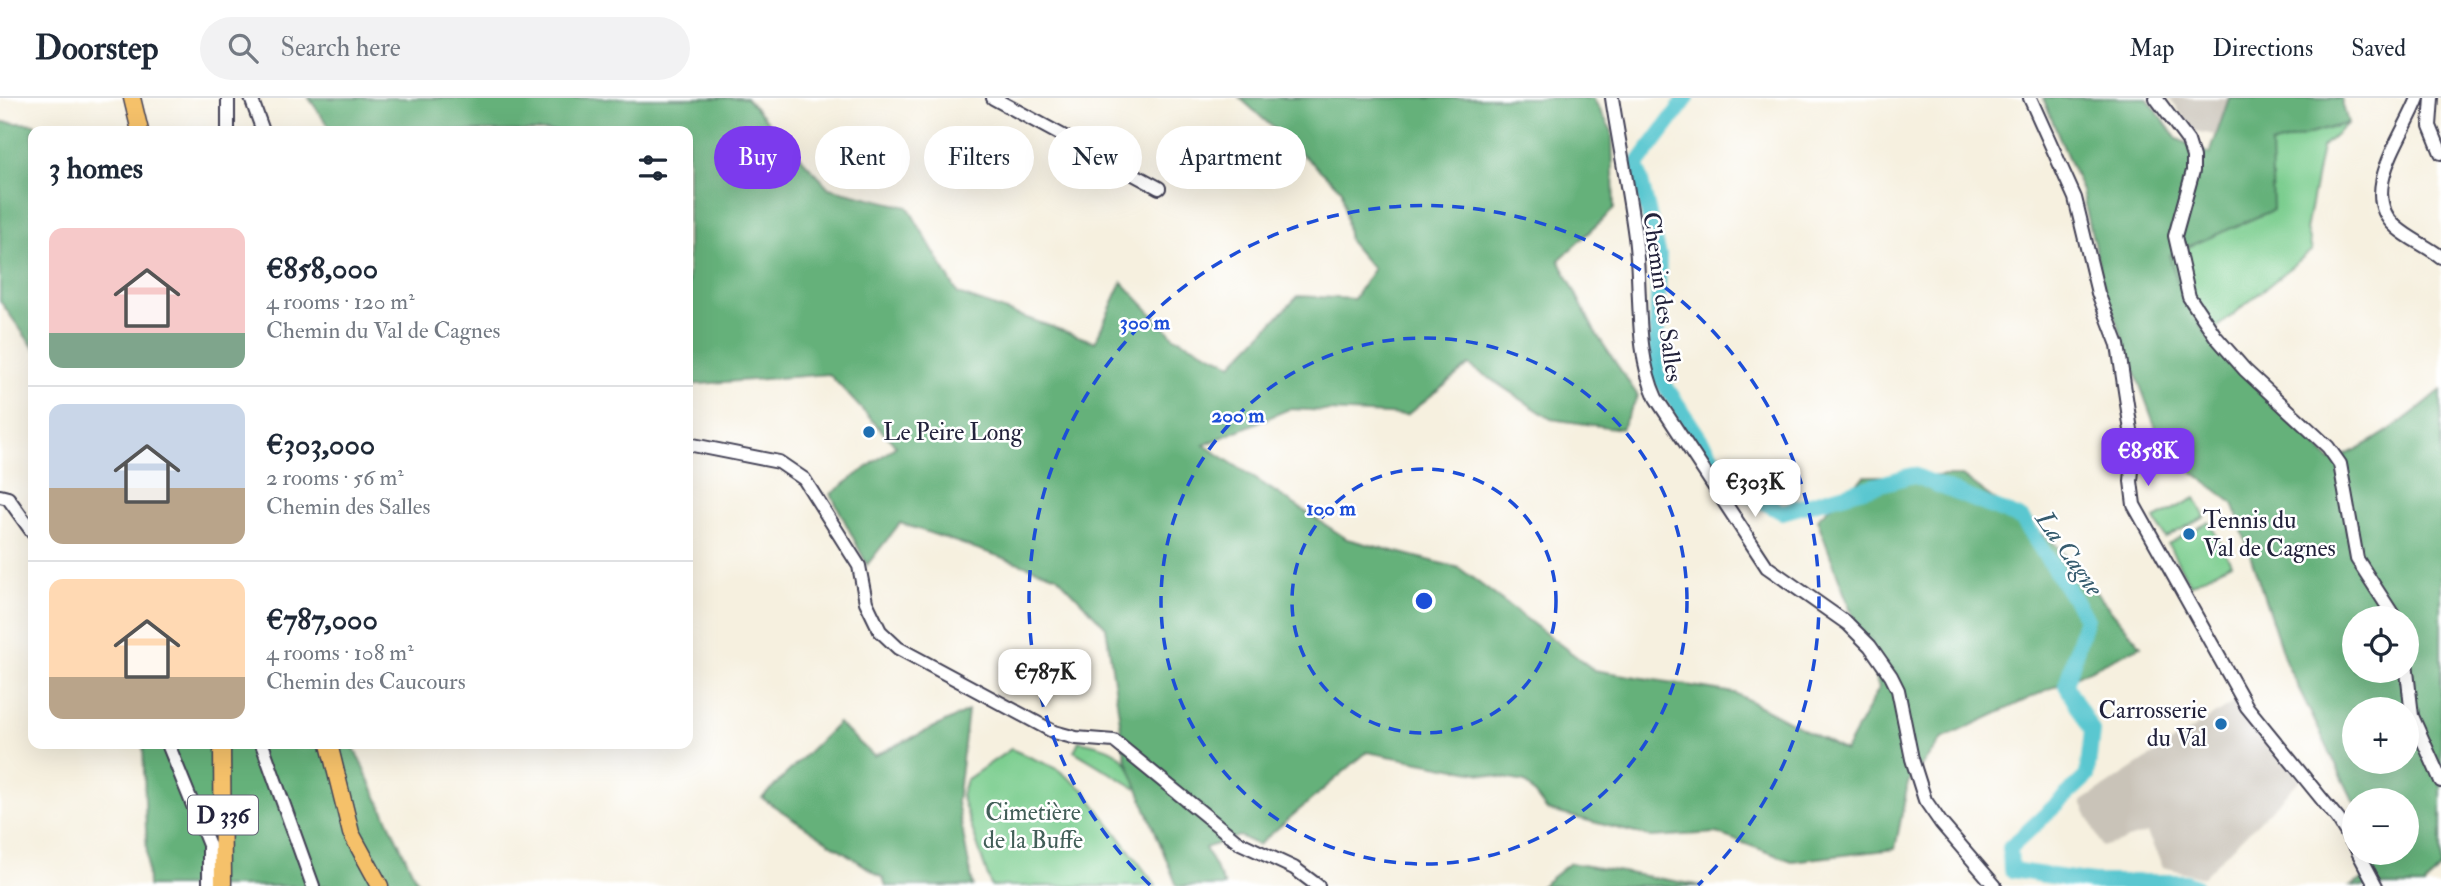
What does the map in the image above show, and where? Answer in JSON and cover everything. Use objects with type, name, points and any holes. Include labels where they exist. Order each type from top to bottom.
[{"type":"main road","points":[[131,98],[139,126]]},
{"type":"main road","points":[[143,98],[149,126]]},
{"type":"main road","name":"D 336","points":[[222,749],[229,882]]},
{"type":"main road","name":"D 336","points":[[229,882],[233,749]]},
{"type":"main road","points":[[330,749],[351,833],[380,886]]},
{"type":"street","points":[[228,98],[228,126]]},
{"type":"street","points":[[251,98],[261,126]]},
{"type":"street","points":[[993,98],[1156,185]]},
{"type":"street","name":"Chemin des Salles","points":[[1612,98],[1635,239],[1638,298],[1648,382],[1767,568],[1848,624],[1877,656],[1898,690],[1912,759],[1925,800],[1941,823],[1995,886]]},
{"type":"street","points":[[2030,98],[2075,198],[2098,293],[2118,345],[2134,450],[2131,481],[2134,505],[2247,707],[2342,826]]},
{"type":"street","points":[[2156,98],[2188,141],[2193,157],[2193,171],[2175,236],[2189,297],[2202,320],[2223,345],[2328,447],[2340,464],[2357,559],[2387,606]]},
{"type":"street","points":[[2418,98],[2384,173],[2382,206],[2394,226],[2441,257]]},
{"type":"street","points":[[2432,98],[2430,126],[2441,153]]},
{"type":"street","points":[[693,445],[779,462],[804,479],[859,566],[866,603],[880,631],[898,648],[1054,732],[1076,738],[1114,741],[1238,842],[1294,869],[1318,886]]},
{"type":"street","points":[[0,496],[8,498],[28,526]]},
{"type":"street","points":[[2408,683],[2412,716],[2441,781]]},
{"type":"street","points":[[170,749],[209,845],[209,886]]},
{"type":"street","points":[[264,749],[313,886]]},
{"type":"street","points":[[2365,865],[2376,886]]},
{"type":"shaded area","points":[[2169,98],[2229,98],[2216,135],[2194,131]]},
{"type":"shaded area","points":[[2237,700],[2300,780],[2203,877],[2163,867],[2147,833],[2102,847],[2081,802]]},
{"type":"green space","points":[[309,98],[746,98],[772,126],[714,126],[714,189],[801,189],[801,158],[815,173],[815,189],[833,189],[908,207],[958,294],[1095,342],[1122,282],[1174,337],[1232,364],[1298,296],[1354,299],[1373,269],[1349,241],[1342,190],[1306,158],[1306,126],[1271,126],[1240,98],[1593,98],[1612,131],[1614,209],[1559,260],[1595,332],[1638,396],[1621,429],[1551,419],[1469,365],[1407,415],[1289,409],[1204,445],[1347,539],[1459,568],[1594,670],[1735,693],[1845,751],[1879,688],[1817,519],[1865,476],[1962,476],[2056,545],[2141,646],[1942,739],[1908,783],[1895,849],[1792,861],[1716,833],[1651,837],[1547,810],[1525,782],[1367,752],[1258,845],[1239,836],[1205,848],[1225,886],[1177,886],[1125,756],[1106,627],[1057,576],[900,523],[867,565],[831,494],[896,446],[829,374],[693,385],[693,126],[329,126]]},
{"type":"green space","points":[[2043,98],[2147,98],[2177,139],[2210,154],[2229,98],[2341,98],[2348,123],[2271,145],[2273,210],[2169,255],[2182,296],[2207,336],[2331,461],[2389,430],[2441,390],[2441,868],[2424,886],[2351,886],[2365,878],[2366,865],[2419,865],[2419,788],[2347,788],[2285,660],[2233,503],[2164,450],[2104,288],[2082,191]]},
{"type":"green space","points":[[0,122],[34,124],[35,126],[28,126],[28,340],[0,301]]},
{"type":"green space","points":[[2348,123],[2322,147],[2306,230],[2312,250],[2207,336],[2182,296],[2169,255],[2272,210],[2270,145]]},
{"type":"green space","points":[[2195,498],[2205,517],[2165,538],[2155,519]]},
{"type":"green space","points":[[2209,522],[2231,563],[2190,585],[2168,544]]},
{"type":"green space","points":[[968,711],[957,802],[973,886],[886,886],[883,878],[762,798],[838,723],[874,756]]},
{"type":"green space","points":[[1079,741],[1117,754],[1141,786],[1135,788],[1074,751]]},
{"type":"green space","points":[[143,749],[354,749],[419,886],[148,886]]},
{"type":"green space","name":"Cimetière de la Buffe","points":[[1011,749],[1056,768],[1084,790],[1156,886],[991,886],[961,795],[966,780]]},
{"type":"green space","points":[[1570,863],[1703,886],[1541,886]]},
{"type":"waterway","name":"La Cagne","points":[[1687,98],[1637,165],[1659,256],[1656,372],[1729,483],[1782,512],[1913,475],[2022,519],[2086,618],[2066,685],[2092,731],[2087,776],[2010,848],[2011,870],[2093,882],[2185,882],[2195,886]]},
{"type":"place","name":"Le Peire Long","points":[[869,432]]},
{"type":"place","name":"Tennis du Val de Cagnes","points":[[2189,534]]},
{"type":"place","name":"Carrosserie du Val","points":[[2221,724]]}]
